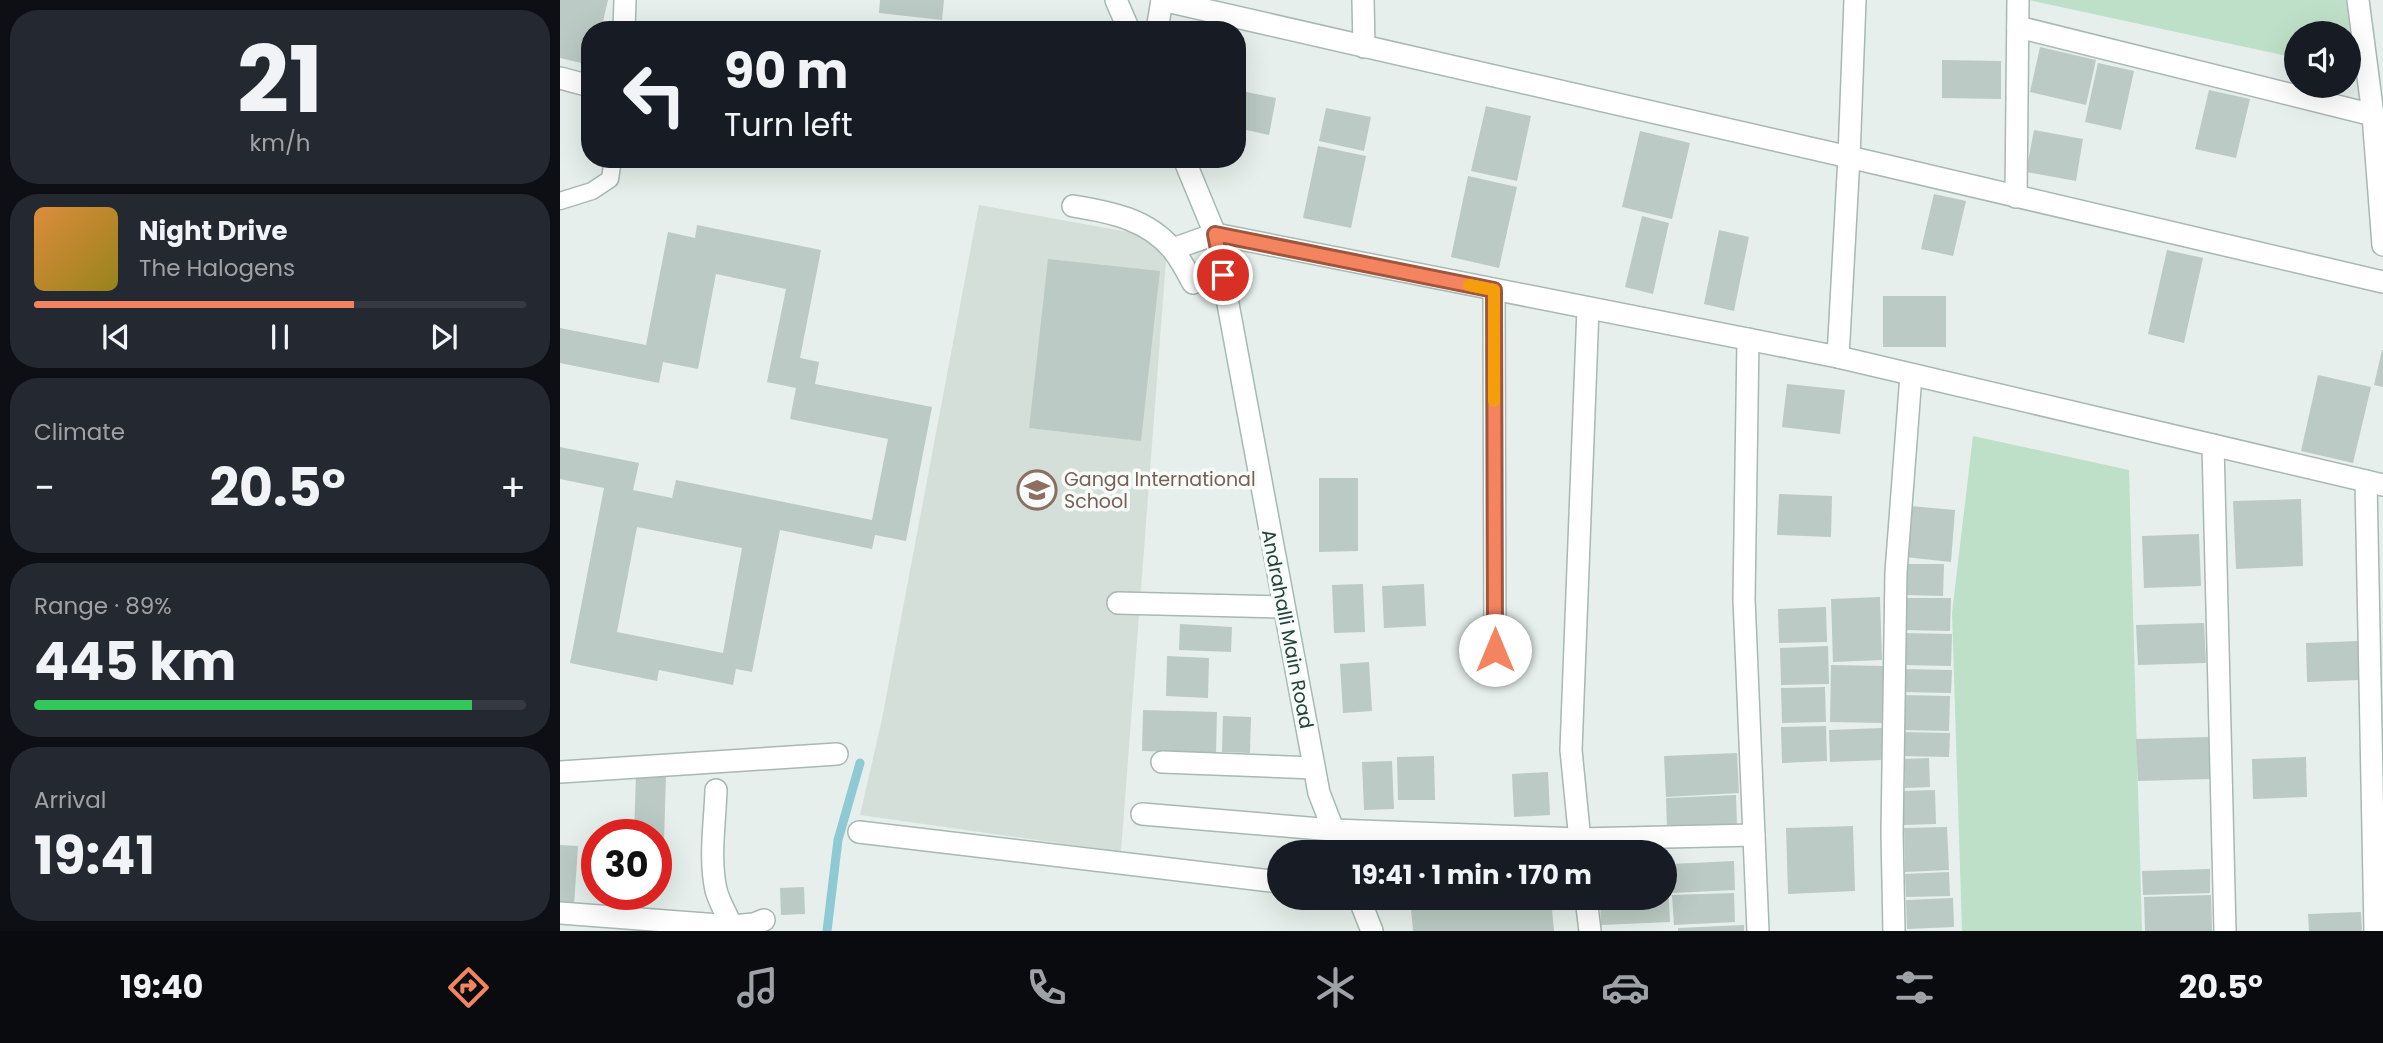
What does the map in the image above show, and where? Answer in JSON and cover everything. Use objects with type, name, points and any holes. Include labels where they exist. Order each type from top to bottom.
[{"type":"street","points":[[624,21],[625,0]]},
{"type":"street","points":[[1116,0],[1125,21]]},
{"type":"street","points":[[1158,21],[1162,0],[2383,282]]},
{"type":"street","points":[[1363,0],[1364,47]]},
{"type":"street","points":[[1838,358],[1855,0]]},
{"type":"street","points":[[2016,197],[2018,0]]},
{"type":"street","points":[[2358,0],[2373,115],[2383,246]]},
{"type":"street","points":[[2018,27],[2373,115]]},
{"type":"street","points":[[560,78],[581,84]]},
{"type":"street","name":"Andrahalli Main Road","points":[[1188,168],[1215,234],[1319,793],[1337,840]]},
{"type":"street","points":[[1073,206],[1116,214],[1149,228],[1172,249],[1193,283]]},
{"type":"street","points":[[1172,249],[1215,234],[1838,358],[2374,483],[2375,931]]},
{"type":"street","points":[[1494,290],[1495,650]]},
{"type":"street","points":[[1580,840],[1571,750],[1588,308]]},
{"type":"street","points":[[1748,340],[1744,600],[1758,931]]},
{"type":"street","points":[[1894,931],[1892,833],[1896,572],[1911,375]]},
{"type":"street","points":[[2213,445],[2225,931]]},
{"type":"street","points":[[1118,603],[1284,607]]},
{"type":"street","points":[[560,772],[837,754]]},
{"type":"street","points":[[1162,762],[1314,768]]},
{"type":"street","points":[[716,790],[713,858],[716,888],[732,928]]},
{"type":"street","points":[[1142,814],[1488,840]]},
{"type":"street","points":[[859,831],[1267,881]]},
{"type":"street","points":[[1675,840],[1754,835]]},
{"type":"street","points":[[1364,910],[1372,931]]},
{"type":"street","points":[[1587,910],[1590,931]]},
{"type":"street","points":[[560,914],[732,928],[764,920]]},
{"type":"lane","points":[[560,201],[592,191],[610,179],[612,168]]},
{"type":"shaded area","name":"Ganga International School","points":[[979,205],[1145,235],[1166,260],[1121,852],[860,815],[882,719]]},
{"type":"green space","points":[[2029,0],[2346,0],[2349,21],[2284,21],[2284,55]]},
{"type":"green space","points":[[1973,436],[2129,470],[2142,931],[1962,931],[1952,613]]},
{"type":"building","points":[[560,0],[608,0],[603,21],[581,21],[581,63],[560,58]]},
{"type":"building","points":[[880,0],[944,0],[942,20],[879,13]]},
{"type":"building","points":[[2040,47],[2096,60],[2086,105],[2030,92]]},
{"type":"building","points":[[1942,60],[2001,61],[2001,99],[1942,98]]},
{"type":"building","points":[[2098,63],[2134,71],[2121,130],[2085,122]]},
{"type":"building","points":[[2209,90],[2250,99],[2236,158],[2195,149]]},
{"type":"building","points":[[1246,92],[1276,98],[1269,135],[1246,130]]},
{"type":"building","points":[[1486,106],[1531,116],[1517,181],[1471,171]]},
{"type":"building","points":[[1326,108],[1371,117],[1364,151],[1319,141]]},
{"type":"building","points":[[2034,130],[2083,139],[2076,181],[2026,172]]},
{"type":"building","points":[[1640,131],[1690,143],[1672,219],[1622,207]]},
{"type":"building","points":[[1318,146],[1366,156],[1351,228],[1303,218]]},
{"type":"building","points":[[1468,176],[1517,187],[1499,268],[1451,257]]},
{"type":"building","points":[[1934,194],[1966,201],[1953,256],[1921,249]]},
{"type":"building","points":[[1642,216],[1669,223],[1653,294],[1625,287]]},
{"type":"building","points":[[697,225],[821,250],[800,358],[819,362],[815,384],[932,407],[906,541],[875,535],[872,549],[780,530],[752,672],[736,669],[733,685],[659,670],[657,681],[570,663],[604,488],[560,479],[560,447],[639,463],[633,490],[672,498],[676,480],[872,520],[888,439],[790,419],[796,388],[767,382],[786,289],[716,274],[698,369],[663,362],[659,383],[560,363],[560,328],[646,345],[668,232],[695,238]],"holes":[[[637,527],[742,548],[723,653],[617,632]]]},
{"type":"building","points":[[1719,230],[1749,237],[1734,311],[1704,304]]},
{"type":"building","points":[[2167,250],[2203,258],[2184,343],[2148,334]]},
{"type":"building","points":[[1048,259],[1160,271],[1141,441],[1029,428]]},
{"type":"building","points":[[1883,296],[1946,296],[1946,347],[1883,347]]},
{"type":"building","points":[[2383,350],[2383,387],[2374,385]]},
{"type":"building","points":[[2318,375],[2371,387],[2353,463],[2301,451]]},
{"type":"building","points":[[1787,384],[1845,390],[1840,434],[1782,427]]},
{"type":"building","points":[[1319,478],[1358,478],[1358,551],[1319,552]]},
{"type":"building","points":[[1779,494],[1832,496],[1831,537],[1777,535]]},
{"type":"building","points":[[2301,499],[2303,566],[2236,569],[2233,501]]},
{"type":"building","points":[[1910,506],[1955,510],[1951,562],[1905,557]]},
{"type":"building","points":[[2199,534],[2201,586],[2144,588],[2142,536]]},
{"type":"building","points":[[1906,564],[1944,564],[1943,596],[1906,595]]},
{"type":"building","points":[[1363,584],[1365,632],[1334,633],[1332,585]]},
{"type":"building","points":[[1424,584],[1426,626],[1384,628],[1382,586]]},
{"type":"building","points":[[1880,597],[1882,660],[1833,662],[1831,599]]},
{"type":"building","points":[[1903,598],[1951,598],[1950,631],[1903,630]]},
{"type":"building","points":[[1826,607],[1827,642],[1779,643],[1778,609]]},
{"type":"building","points":[[2204,623],[2206,663],[2138,665],[2136,625]]},
{"type":"building","points":[[1180,624],[1232,627],[1231,652],[1179,650]]},
{"type":"building","points":[[1903,633],[1952,634],[1951,666],[1903,665]]},
{"type":"building","points":[[2359,641],[2360,680],[2307,682],[2306,643]]},
{"type":"building","points":[[1828,646],[1829,684],[1781,685],[1780,648]]},
{"type":"building","points":[[1167,656],[1209,658],[1208,698],[1166,696]]},
{"type":"building","points":[[1369,662],[1372,711],[1343,713],[1340,664]]},
{"type":"building","points":[[1831,665],[1884,666],[1882,723],[1830,722]]},
{"type":"building","points":[[1901,669],[1952,670],[1951,693],[1901,692]]},
{"type":"building","points":[[1825,687],[1826,722],[1782,723],[1781,688]]},
{"type":"building","points":[[1901,695],[1950,696],[1949,731],[1900,730]]},
{"type":"building","points":[[1143,710],[1217,712],[1216,753],[1142,751]]},
{"type":"building","points":[[1223,716],[1251,717],[1250,753],[1222,752]]},
{"type":"building","points":[[1826,726],[1827,761],[1782,763],[1781,727]]},
{"type":"building","points":[[1882,728],[1884,760],[1830,762],[1829,730]]},
{"type":"building","points":[[1901,732],[1950,733],[1949,757],[1901,756]]},
{"type":"building","points":[[2210,737],[2211,779],[2138,781],[2136,739]]},
{"type":"building","points":[[1737,753],[1739,793],[1666,797],[1664,756]]},
{"type":"building","points":[[1434,756],[1435,800],[1398,800],[1397,757]]},
{"type":"building","points":[[2306,757],[2307,797],[2253,799],[2252,759]]},
{"type":"building","points":[[1929,758],[1930,787],[1905,788],[1904,759]]},
{"type":"building","points":[[1392,761],[1394,809],[1364,810],[1362,762]]},
{"type":"building","points":[[1548,772],[1550,815],[1514,817],[1512,774]]},
{"type":"building","points":[[636,774],[666,775],[665,819],[635,819]]},
{"type":"building","points":[[1935,790],[1936,824],[1904,825],[1902,791]]},
{"type":"building","points":[[1736,795],[1737,827],[1667,829],[1666,798]]},
{"type":"building","points":[[1853,826],[1855,891],[1788,894],[1786,828]]},
{"type":"building","points":[[1947,827],[1949,870],[1905,872],[1904,828]]},
{"type":"building","points":[[560,845],[578,846],[574,906],[560,905]]},
{"type":"building","points":[[1734,861],[1735,890],[1677,893],[1677,864]]},
{"type":"building","points":[[2210,869],[2210,893],[2143,895],[2142,871]]},
{"type":"building","points":[[1949,872],[1950,896],[1906,897],[1905,874]]},
{"type":"building","points":[[804,887],[805,914],[781,915],[780,888]]},
{"type":"building","points":[[1734,893],[1735,922],[1674,925],[1673,910],[1677,910],[1677,895]]},
{"type":"building","points":[[2211,895],[2212,931],[2145,931],[2144,897]]},
{"type":"building","points":[[1953,898],[1954,927],[1907,929],[1906,900]]},
{"type":"building","points":[[1411,910],[1552,910],[1554,931],[1413,931]]},
{"type":"building","points":[[1600,910],[1669,910],[1670,922],[1601,925]]},
{"type":"building","points":[[2361,912],[2362,931],[2309,931],[2308,914]]},
{"type":"building","points":[[1744,925],[1744,931],[1678,931],[1678,928]]},
{"type":"waterway","points":[[827,931],[838,840],[860,763]]},
{"type":"slow traffic","points":[[1469,285],[1494,290],[1494,401]]},
{"type":"place","name":"Ganga International School","points":[[1037,490]]},
{"type":"route","points":[[1223,275],[1215,234],[1494,290],[1495,650]]}]
